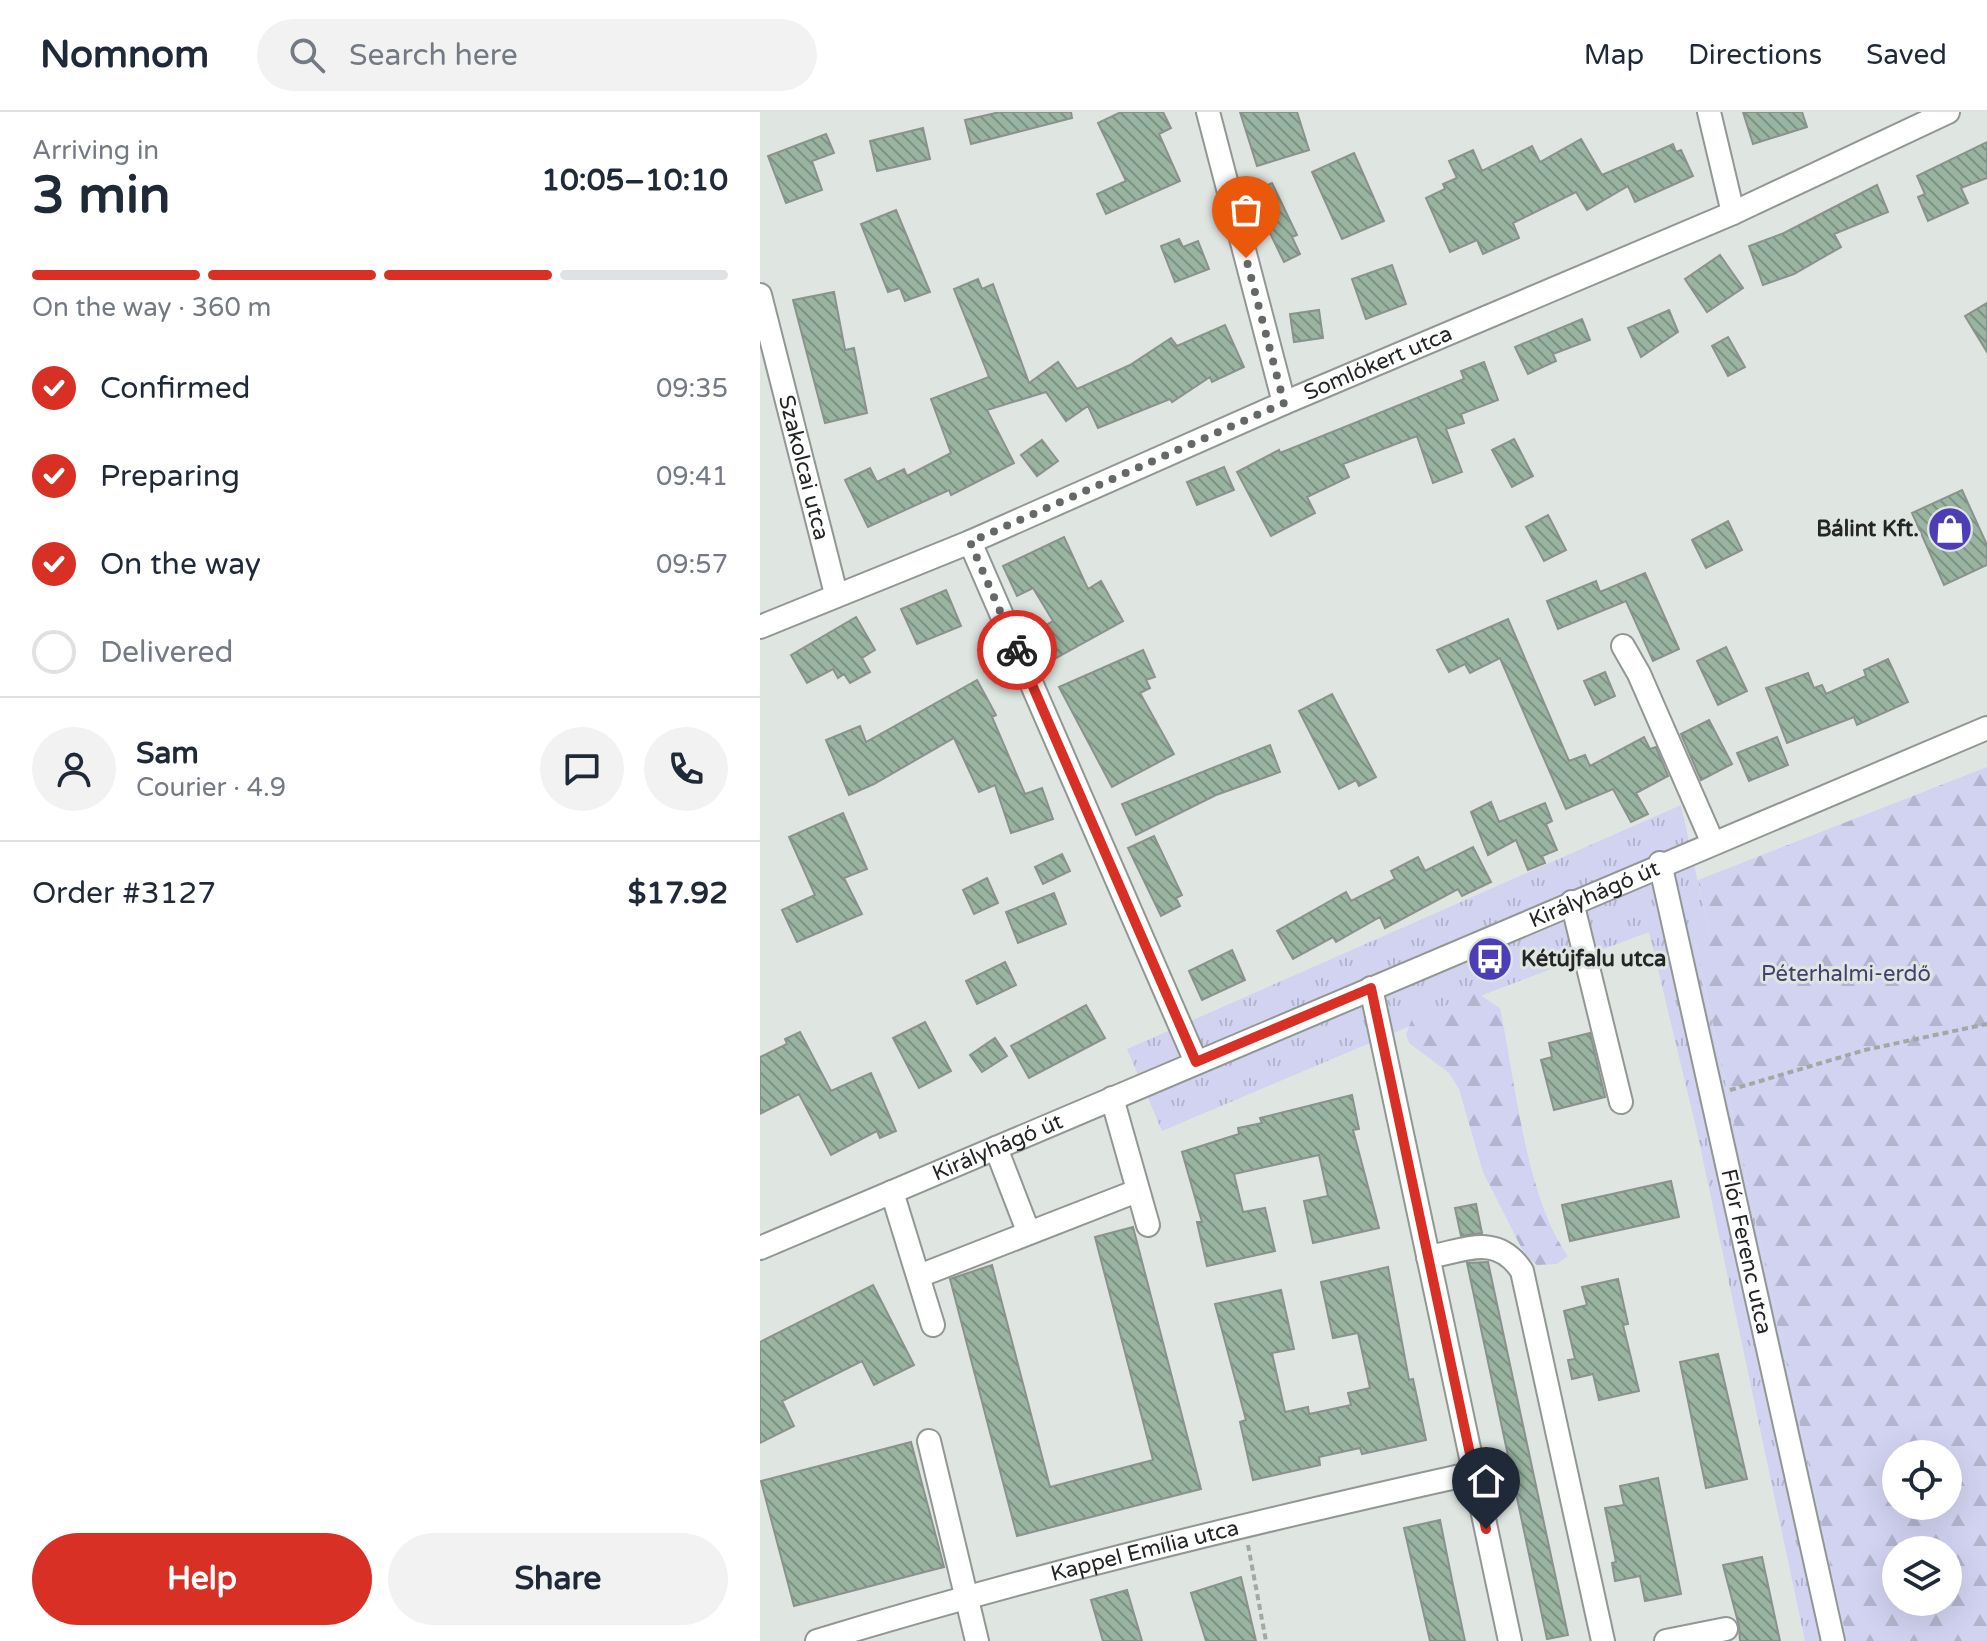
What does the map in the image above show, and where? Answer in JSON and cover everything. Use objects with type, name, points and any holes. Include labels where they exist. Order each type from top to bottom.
[{"type":"street","points":[[1208,112],[1284,403]]},
{"type":"street","points":[[1709,112],[1733,213]]},
{"type":"street","name":"Somlókert utca","points":[[760,627],[970,542],[1284,403],[1733,213],[1948,112]]},
{"type":"street","name":"Szakolcai utca","points":[[760,295],[836,594]]},
{"type":"street","points":[[970,542],[1196,1062]]},
{"type":"street","points":[[1623,646],[1639,674],[1712,841]]},
{"type":"street","name":"Királyhágó út","points":[[760,1248],[1660,863],[1987,728]]},
{"type":"street","name":"Flór Ferenc utca","points":[[1660,863],[1833,1641]]},
{"type":"street","points":[[1572,902],[1621,1102]]},
{"type":"street","points":[[1371,988],[1510,1641]]},
{"type":"street","points":[[1112,1098],[1148,1225]]},
{"type":"street","points":[[996,1148],[1028,1231]]},
{"type":"street","points":[[919,1276],[1137,1191]]},
{"type":"street","points":[[892,1192],[933,1325]]},
{"type":"street","points":[[1428,1257],[1492,1246],[1511,1254],[1522,1271],[1603,1641]]},
{"type":"street","points":[[929,1441],[977,1641]]},
{"type":"street","name":"Kappel Emília utca","points":[[817,1641],[966,1596],[1244,1524],[1474,1473]]},
{"type":"street","points":[[1666,1641],[1726,1629]]},
{"type":"path","points":[[1711,1096],[1865,1050],[1987,1024]]},
{"type":"path","points":[[1244,1524],[1266,1641]]},
{"type":"green space","name":"Péterhalmi-erdő","points":[[1987,767],[1987,1641],[1847,1641],[1694,938],[1709,932],[1698,880]]},
{"type":"green space","points":[[1681,805],[1709,932],[1694,939],[1847,1641],[1805,1641],[1697,1132],[1649,932],[1493,991],[1162,1131],[1127,1049]]},
{"type":"green space","points":[[1477,993],[1500,1008],[1532,1171],[1554,1232],[1568,1256],[1557,1264],[1537,1265],[1525,1255],[1483,1172],[1459,1089],[1449,1073],[1409,1043],[1406,1034],[1412,1019]]},
{"type":"building","points":[[1000,112],[1071,112],[1072,118],[971,144],[965,120]]},
{"type":"building","points":[[1121,112],[1163,112],[1171,128],[1159,134],[1180,181],[1106,214],[1097,194],[1126,181],[1098,123]]},
{"type":"building","points":[[1240,112],[1297,112],[1309,150],[1257,166]]},
{"type":"building","points":[[1743,112],[1802,112],[1807,127],[1753,144]]},
{"type":"building","points":[[923,128],[930,159],[877,171],[870,141]]},
{"type":"building","points":[[826,134],[834,153],[812,161],[822,190],[786,203],[768,156]]},
{"type":"building","points":[[1581,139],[1602,175],[1673,144],[1676,152],[1681,150],[1693,176],[1635,202],[1628,186],[1587,210],[1576,192],[1513,223],[1519,238],[1483,254],[1477,240],[1450,252],[1426,198],[1445,189],[1443,184],[1457,178],[1449,161],[1473,150],[1482,171],[1532,146],[1540,162]]},
{"type":"building","points":[[1987,142],[1987,178],[1961,188],[1968,203],[1928,221],[1918,197],[1925,194],[1917,176]]},
{"type":"building","points":[[1354,153],[1384,221],[1342,239],[1312,172]]},
{"type":"building","points":[[1272,183],[1297,235],[1292,237],[1300,254],[1284,262],[1251,194]]},
{"type":"building","points":[[1877,185],[1888,212],[1834,234],[1841,247],[1794,274],[1763,285],[1749,246],[1784,233]]},
{"type":"building","points":[[896,210],[930,292],[905,301],[900,288],[888,292],[861,224]]},
{"type":"building","points":[[1179,239],[1183,247],[1198,241],[1209,269],[1175,282],[1161,246]]},
{"type":"building","points":[[1720,255],[1743,288],[1707,312],[1685,279]]},
{"type":"building","points":[[1392,265],[1406,304],[1366,319],[1352,279]]},
{"type":"building","points":[[978,279],[982,289],[993,284],[1029,383],[1058,362],[1077,389],[1130,365],[1171,338],[1177,346],[1225,325],[1244,367],[1212,382],[1210,377],[1172,402],[1170,399],[1098,428],[1088,406],[1066,421],[1046,392],[987,410],[1014,463],[951,495],[949,490],[868,527],[845,480],[870,468],[877,482],[904,469],[907,476],[951,453],[931,399],[989,377],[954,289]]},
{"type":"building","points":[[834,292],[845,350],[854,348],[867,413],[825,423],[793,300]]},
{"type":"building","points":[[1987,303],[1987,352],[1965,316]]},
{"type":"building","points":[[1319,310],[1323,338],[1294,342],[1290,314]]},
{"type":"building","points":[[1669,310],[1678,332],[1641,357],[1628,328]]},
{"type":"building","points":[[1582,319],[1590,340],[1553,354],[1556,361],[1528,374],[1515,347]]},
{"type":"building","points":[[1728,337],[1745,367],[1728,376],[1712,346]]},
{"type":"building","points":[[1484,362],[1498,400],[1461,414],[1464,423],[1446,429],[1462,472],[1433,483],[1417,436],[1343,464],[1349,477],[1307,497],[1315,513],[1271,536],[1237,472],[1279,450],[1280,453],[1464,379],[1461,371]]},
{"type":"building","points":[[1514,439],[1533,476],[1512,487],[1492,450]]},
{"type":"building","points":[[1042,440],[1058,461],[1037,476],[1021,455]]},
{"type":"building","points":[[1224,467],[1234,490],[1197,505],[1187,482]]},
{"type":"building","name":"Bálint Kft.","points":[[1962,490],[1987,545],[1987,565],[1944,585],[1912,513]]},
{"type":"building","points":[[1548,515],[1566,550],[1544,561],[1526,527]]},
{"type":"building","points":[[1728,521],[1742,550],[1706,568],[1692,540]]},
{"type":"building","points":[[1064,537],[1088,589],[1101,581],[1123,621],[1049,662],[1033,633],[1053,621],[1033,588],[1017,596],[1003,566]]},
{"type":"building","points":[[1645,573],[1679,649],[1653,661],[1626,601],[1558,629],[1547,601],[1596,581],[1600,592]]},
{"type":"building","points":[[946,590],[961,626],[917,644],[901,609]]},
{"type":"building","points":[[856,617],[875,650],[862,658],[870,672],[850,683],[844,674],[838,678],[833,669],[807,683],[791,655]]},
{"type":"building","points":[[1508,619],[1569,761],[1585,755],[1590,766],[1644,737],[1650,749],[1656,747],[1668,776],[1636,793],[1648,814],[1631,822],[1613,789],[1566,809],[1500,658],[1470,673],[1465,664],[1449,672],[1437,650]]},
{"type":"building","points":[[1726,647],[1747,691],[1718,705],[1697,661]]},
{"type":"building","points":[[1143,650],[1155,677],[1146,680],[1150,688],[1140,693],[1174,754],[1112,787],[1059,687]]},
{"type":"building","points":[[1888,659],[1908,702],[1857,725],[1854,717],[1787,743],[1766,688],[1808,673],[1814,688],[1822,685],[1826,694],[1866,676],[1864,670]]},
{"type":"building","points":[[1605,672],[1615,696],[1595,705],[1584,681]]},
{"type":"building","points":[[977,680],[996,715],[992,717],[1025,794],[1042,788],[1053,819],[1011,833],[995,785],[979,792],[954,738],[849,795],[826,740],[860,726],[866,742]]},
{"type":"building","points":[[1332,694],[1376,777],[1359,786],[1356,780],[1339,789],[1299,711]]},
{"type":"building","points":[[1709,720],[1732,764],[1701,780],[1681,734]]},
{"type":"building","points":[[1777,737],[1788,765],[1749,781],[1737,753]]},
{"type":"building","points":[[1270,745],[1280,772],[1216,795],[1136,835],[1122,804]]},
{"type":"building","points":[[1491,802],[1499,822],[1545,803],[1552,821],[1546,824],[1557,850],[1542,856],[1545,863],[1528,870],[1516,840],[1488,855],[1471,812]]},
{"type":"building","points":[[843,813],[867,869],[844,878],[862,914],[797,942],[782,910],[815,895],[789,837]]},
{"type":"building","points":[[1154,836],[1182,895],[1176,898],[1180,906],[1161,916],[1128,848]]},
{"type":"building","points":[[1473,847],[1491,882],[1462,896],[1458,889],[1385,928],[1380,917],[1336,942],[1333,937],[1293,959],[1277,931],[1346,892],[1351,901],[1395,879],[1391,871],[1418,857],[1425,871]]},
{"type":"building","points":[[1062,854],[1070,871],[1043,884],[1035,867]]},
{"type":"building","points":[[987,878],[998,903],[974,914],[963,890]]},
{"type":"building","points":[[1054,893],[1066,924],[1018,943],[1006,912]]},
{"type":"building","points":[[1232,950],[1245,980],[1202,1000],[1189,971]]},
{"type":"building","points":[[1005,962],[1016,985],[977,1004],[966,981]]},
{"type":"building","points":[[1086,1005],[1105,1038],[1029,1078],[1011,1046]]},
{"type":"building","points":[[925,1022],[951,1071],[919,1088],[893,1038]]},
{"type":"building","points":[[800,1032],[831,1091],[871,1073],[896,1131],[880,1138],[877,1131],[831,1155],[799,1094],[760,1114],[760,1057],[787,1044],[785,1039]]},
{"type":"building","points":[[1590,1033],[1605,1097],[1554,1110],[1541,1060],[1552,1057],[1549,1043]]},
{"type":"building","points":[[995,1038],[1007,1056],[982,1072],[970,1055]]},
{"type":"building","points":[[1352,1095],[1359,1129],[1353,1130],[1379,1228],[1313,1243],[1304,1201],[1328,1196],[1319,1155],[1234,1174],[1243,1212],[1265,1208],[1275,1251],[1207,1266],[1197,1222],[1202,1222],[1182,1152],[1239,1134],[1238,1128],[1262,1123],[1260,1118]]},
{"type":"building","points":[[1671,1181],[1679,1217],[1570,1241],[1562,1205]]},
{"type":"building","points":[[1476,1204],[1482,1233],[1461,1236],[1455,1208]]},
{"type":"building","points":[[1133,1227],[1201,1489],[1017,1536],[950,1279],[992,1265],[1050,1487],[1153,1460],[1095,1237]]},
{"type":"building","points":[[1488,1262],[1568,1635],[1547,1639],[1467,1263]]},
{"type":"building","points":[[1388,1267],[1409,1380],[1413,1379],[1426,1440],[1362,1454],[1360,1448],[1319,1457],[1320,1465],[1253,1480],[1240,1422],[1246,1420],[1215,1304],[1281,1290],[1294,1349],[1272,1353],[1285,1412],[1308,1407],[1309,1414],[1351,1405],[1348,1393],[1370,1388],[1358,1333],[1333,1338],[1321,1282]]},
{"type":"building","points":[[1618,1279],[1628,1324],[1623,1325],[1639,1391],[1599,1400],[1593,1374],[1572,1379],[1568,1360],[1575,1359],[1564,1311],[1587,1305],[1582,1287]]},
{"type":"building","points":[[873,1285],[914,1365],[874,1385],[862,1361],[782,1401],[794,1426],[760,1443],[760,1342]]},
{"type":"building","points":[[1718,1354],[1747,1479],[1706,1488],[1680,1362]]},
{"type":"building","points":[[911,1442],[944,1567],[794,1606],[761,1481]]},
{"type":"building","points":[[1658,1478],[1681,1594],[1645,1601],[1640,1576],[1615,1581],[1612,1563],[1616,1562],[1605,1508],[1624,1505],[1620,1486]]},
{"type":"building","points":[[1440,1520],[1465,1641],[1430,1641],[1404,1528]]},
{"type":"building","points":[[1762,1557],[1780,1641],[1740,1641],[1723,1565]]},
{"type":"building","points":[[1241,1577],[1256,1641],[1206,1641],[1191,1593]]},
{"type":"building","points":[[1127,1590],[1142,1641],[1103,1641],[1091,1600]]},
{"type":"way so far","points":[[1017,650],[970,542],[1284,403],[1246,258]]},
{"type":"place","name":"Bálint Kft.","points":[[1950,529]]},
{"type":"place","name":"Kétújfalu utca","points":[[1490,959]]},
{"type":"route","points":[[1017,650],[1196,1062],[1371,988],[1486,1529]]}]
